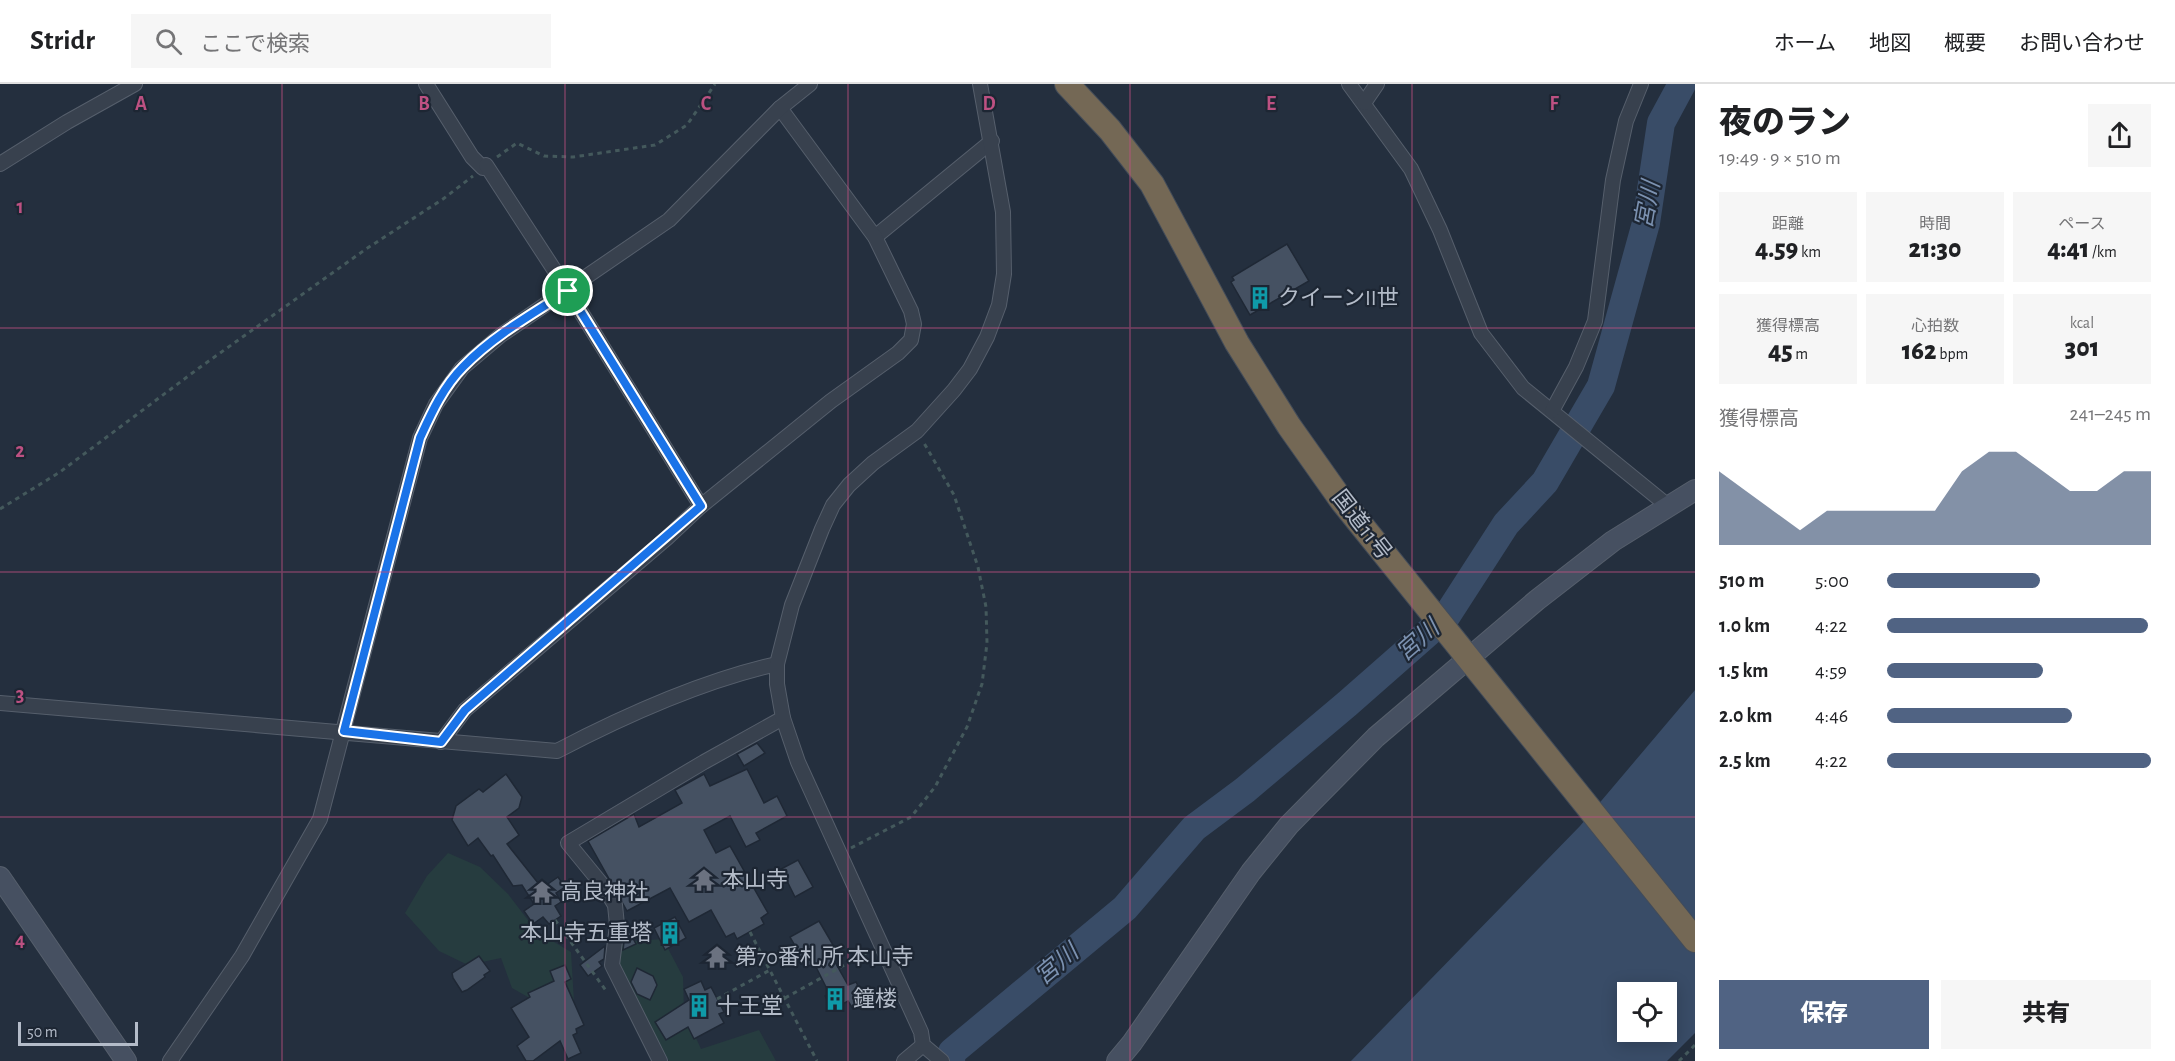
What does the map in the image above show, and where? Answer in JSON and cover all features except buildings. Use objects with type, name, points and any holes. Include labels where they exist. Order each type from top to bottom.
[{"type":"highway","name":"国道11号","points":[[1067,84],[1110,130],[1152,184],[1238,343],[1289,426],[1342,501],[1695,940]]},
{"type":"street","points":[[0,164],[67,122],[135,84]]},
{"type":"street","points":[[426,84],[472,157],[485,167],[568,291],[701,506]]},
{"type":"street","points":[[170,1061],[246,948],[320,819],[420,438],[436,404],[462,368],[501,335],[669,220],[780,108],[810,84]]},
{"type":"street","points":[[942,1061],[926,1048],[921,1032],[798,762],[783,718],[777,684],[777,664],[792,605],[833,505],[849,485],[873,463],[918,431],[970,369],[987,337],[999,305],[1004,274],[1004,212],[980,84]]},
{"type":"street","points":[[1349,84],[1411,169],[1440,230],[1481,333],[1523,388],[1668,506]]},
{"type":"street","points":[[1364,103],[1377,84]]},
{"type":"street","points":[[1552,411],[1576,367],[1595,321],[1613,180],[1626,121],[1641,84]]},
{"type":"street","points":[[441,742],[465,710],[701,506],[831,401],[898,353],[910,340],[914,324],[911,310],[875,237],[780,108]]},
{"type":"street","points":[[875,237],[992,141]]},
{"type":"street","points":[[1117,1061],[1132,1043],[1251,872],[1289,825],[1376,737],[1465,655],[1613,541],[1695,490]]},
{"type":"street","points":[[0,703],[557,751],[615,721],[742,672],[777,664]]},
{"type":"street","points":[[660,1061],[612,965],[618,925],[615,905],[604,887],[568,843],[783,718]]},
{"type":"street","points":[[0,877],[126,1061]]},
{"type":"street","points":[[904,1061],[926,1048]]},
{"type":"path","points":[[0,509],[60,472],[199,368],[366,249],[443,199],[517,143],[544,156],[573,157],[655,145],[687,125],[715,84]]},
{"type":"path","points":[[839,854],[911,817],[935,787],[962,737],[982,684],[987,643],[986,619],[978,567],[954,495],[918,431]]},
{"type":"path","points":[[750,932],[817,1061]]},
{"type":"path","points":[[784,998],[880,945]]},
{"type":"path","points":[[717,999],[770,970]]},
{"type":"path","points":[[1679,1061],[1695,1045]]},
{"type":"green space","points":[[448,853],[480,867],[508,894],[537,932],[571,952],[574,1002],[551,1010],[512,988],[501,958],[468,965],[439,951],[405,913],[427,876]]},
{"type":"green space","points":[[663,939],[683,977],[684,1012],[701,1049],[759,1030],[776,1061],[669,1061],[617,967],[623,942]]},
{"type":"water","points":[[1695,690],[1695,1033],[1667,1061],[1351,1061],[1580,826]]},
{"type":"waterway","name":"宮川","points":[[951,1061],[952,1052],[1125,908],[1194,828],[1245,790],[1446,617],[1506,524],[1545,482],[1601,386],[1646,223],[1661,123],[1682,84]]},
{"type":"place","name":"クイーンII世","points":[[1260,298]]},
{"type":"place","name":"本山寺","points":[[704,880]]},
{"type":"place","name":"高良神社","points":[[542,892]]},
{"type":"place","name":"本山寺五重塔","points":[[670,933]]},
{"type":"place","name":"第70番札所 本山寺","points":[[717,957]]},
{"type":"place","name":"鐘楼","points":[[835,999]]},
{"type":"place","name":"十王堂","points":[[699,1006]]},
{"type":"route","points":[[568,291],[701,506],[667,538],[465,710],[441,742],[344,731],[420,438],[436,404],[462,368],[501,335],[568,291]]}]
